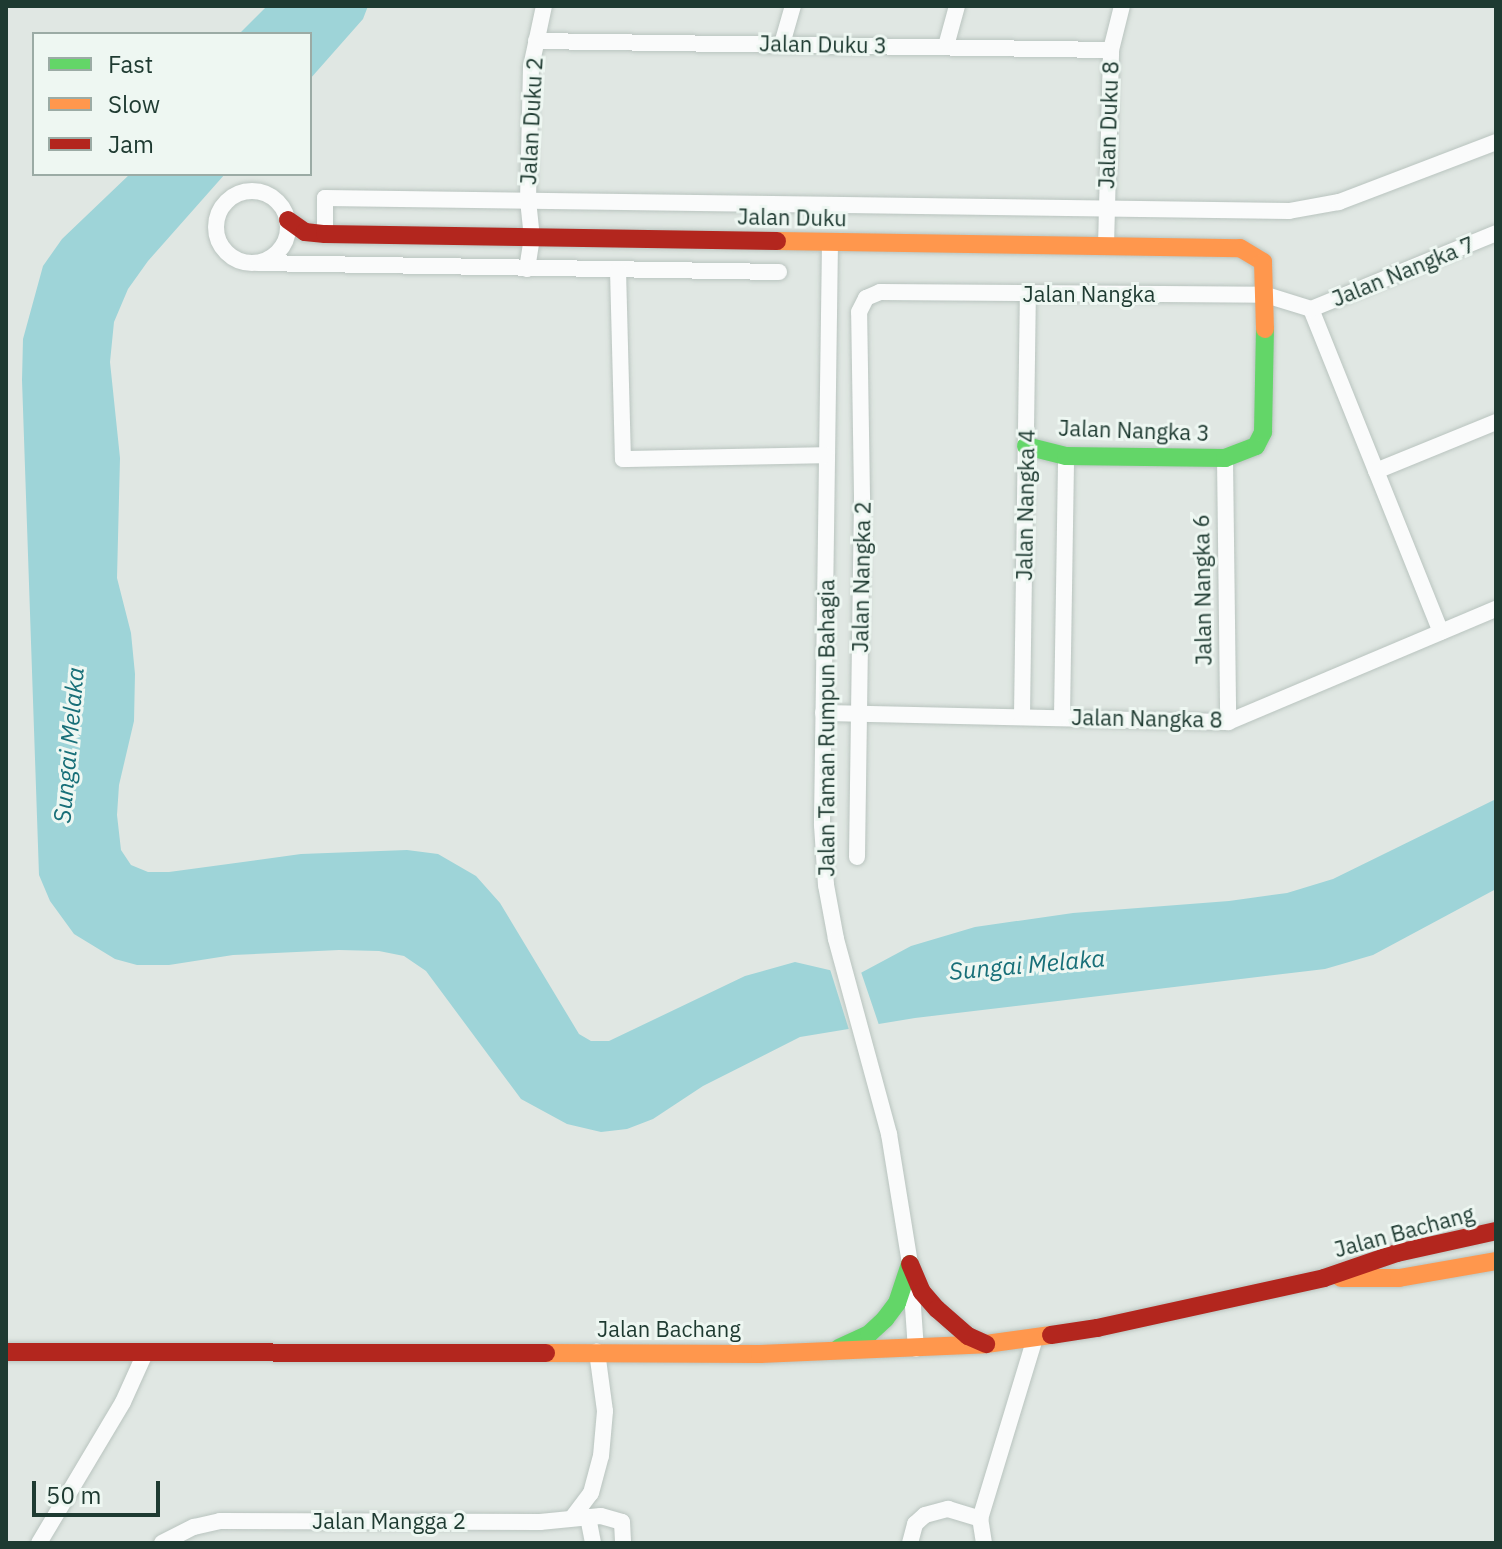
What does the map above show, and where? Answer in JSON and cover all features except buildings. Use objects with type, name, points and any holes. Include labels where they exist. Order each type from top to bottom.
[{"type":"street","name":"Jalan Duku 2","points":[[527,269],[532,238],[528,200],[531,67],[544,6]]},
{"type":"street","points":[[782,44],[793,6]]},
{"type":"street","points":[[946,46],[957,6]]},
{"type":"street","name":"Jalan Duku 8","points":[[1106,246],[1111,50],[1122,6]]},
{"type":"street","name":"Jalan Duku 3","points":[[536,41],[1111,50]]},
{"type":"street","points":[[325,234],[325,198],[1289,211],[1314,208],[1496,142]]},
{"type":"street","points":[[258,263],[269,260],[285,243],[288,220],[277,200],[255,191],[243,192],[223,206],[216,229],[219,241],[235,259],[258,263],[779,272]]},
{"type":"street","name":"Jalan Duku","points":[[288,220],[305,232],[325,234],[1240,248],[1263,262],[1266,295]]},
{"type":"street","name":"Jalan Nangka 7","points":[[1311,309],[1496,233]]},
{"type":"street","name":"Jalan Taman Rumpun Bahagia","points":[[830,242],[822,825],[826,885],[836,939],[870,1053],[889,1134],[910,1264],[916,1349]]},
{"type":"street","points":[[618,270],[623,459],[826,455]]},
{"type":"street","name":"Jalan Nangka","points":[[866,298],[880,292],[1266,295],[1311,309]]},
{"type":"street","name":"Jalan Nangka 4","points":[[1022,716],[1028,294]]},
{"type":"street","points":[[1233,456],[1256,446],[1263,432],[1266,295]]},
{"type":"street","name":"Jalan Nangka 2","points":[[857,857],[862,496],[859,312],[866,298]]},
{"type":"street","points":[[1311,309],[1441,632]]},
{"type":"street","points":[[1376,471],[1496,422]]},
{"type":"street","name":"Jalan Nangka 3","points":[[1026,446],[1066,456],[1233,456]]},
{"type":"street","points":[[1062,717],[1066,456]]},
{"type":"street","name":"Jalan Nangka 6","points":[[1228,722],[1233,456]]},
{"type":"street","name":"Jalan Nangka 8","points":[[823,713],[1228,722],[1496,609]]},
{"type":"street","name":"Jalan Bachang","points":[[6,1352],[827,1352],[986,1344],[1097,1328],[1324,1278],[1397,1253],[1496,1231]]},
{"type":"street","name":"Jalan Bachang","points":[[1324,1278],[1399,1278],[1496,1261]]},
{"type":"street","points":[[910,1264],[922,1292],[937,1309],[968,1336],[986,1344]]},
{"type":"street","points":[[827,1352],[869,1334],[885,1319],[897,1303],[910,1264]]},
{"type":"street","points":[[984,1543],[980,1519],[1035,1338]]},
{"type":"street","points":[[39,1543],[123,1402],[146,1351]]},
{"type":"street","points":[[580,1517],[591,1493],[601,1456],[605,1411],[597,1352]]},
{"type":"street","points":[[910,1543],[915,1524],[925,1515],[948,1509],[980,1519]]},
{"type":"street","points":[[580,1517],[593,1543]]},
{"type":"street","points":[[580,1517],[614,1517],[622,1522],[623,1543]]},
{"type":"street","name":"Jalan Mangga 2","points":[[162,1543],[194,1527],[220,1521],[540,1522],[580,1517]]},
{"type":"water","points":[[267,6],[368,6],[363,19],[312,77],[312,32],[241,32]]},
{"type":"water","name":"Sungai Melaka","points":[[128,176],[223,176],[148,261],[128,289],[114,322],[110,362],[120,458],[117,578],[131,633],[135,674],[134,721],[119,785],[117,815],[121,850],[131,865],[148,872],[169,872],[301,854],[407,850],[438,854],[476,876],[500,903],[579,1034],[591,1041],[609,1041],[745,976],[795,962],[855,976],[911,946],[975,927],[1073,913],[1229,901],[1287,893],[1333,879],[1496,799],[1496,889],[1373,955],[1325,969],[915,1018],[800,1037],[703,1086],[653,1119],[627,1129],[601,1132],[567,1124],[521,1099],[426,971],[404,956],[379,951],[339,950],[233,955],[169,965],[137,965],[115,959],[74,934],[50,901],[39,875],[23,339],[43,266],[62,239]]},
{"type":"pier","points":[[829,966],[854,972],[860,969],[880,1028],[850,1033]]},
{"type":"traffic: fast","points":[[1026,446],[1066,456],[1225,458],[1256,446],[1263,432],[1265,329]]},
{"type":"traffic: fast","points":[[839,1348],[869,1334],[885,1319],[897,1303],[910,1264]]},
{"type":"traffic: slow","points":[[777,241],[1240,248],[1263,262],[1265,329]]},
{"type":"traffic: slow","points":[[1341,1278],[1399,1278],[1496,1261]]},
{"type":"traffic: slow","points":[[546,1353],[760,1354],[986,1344],[1051,1335]]},
{"type":"traffic: jam","points":[[288,220],[305,232],[325,234],[777,241]]},
{"type":"traffic: jam","points":[[1051,1335],[1097,1328],[1324,1278],[1397,1253],[1496,1231]]},
{"type":"traffic: jam","points":[[910,1264],[922,1292],[937,1309],[968,1336],[986,1344]]},
{"type":"traffic: jam","points":[[6,1352],[546,1353]]}]
